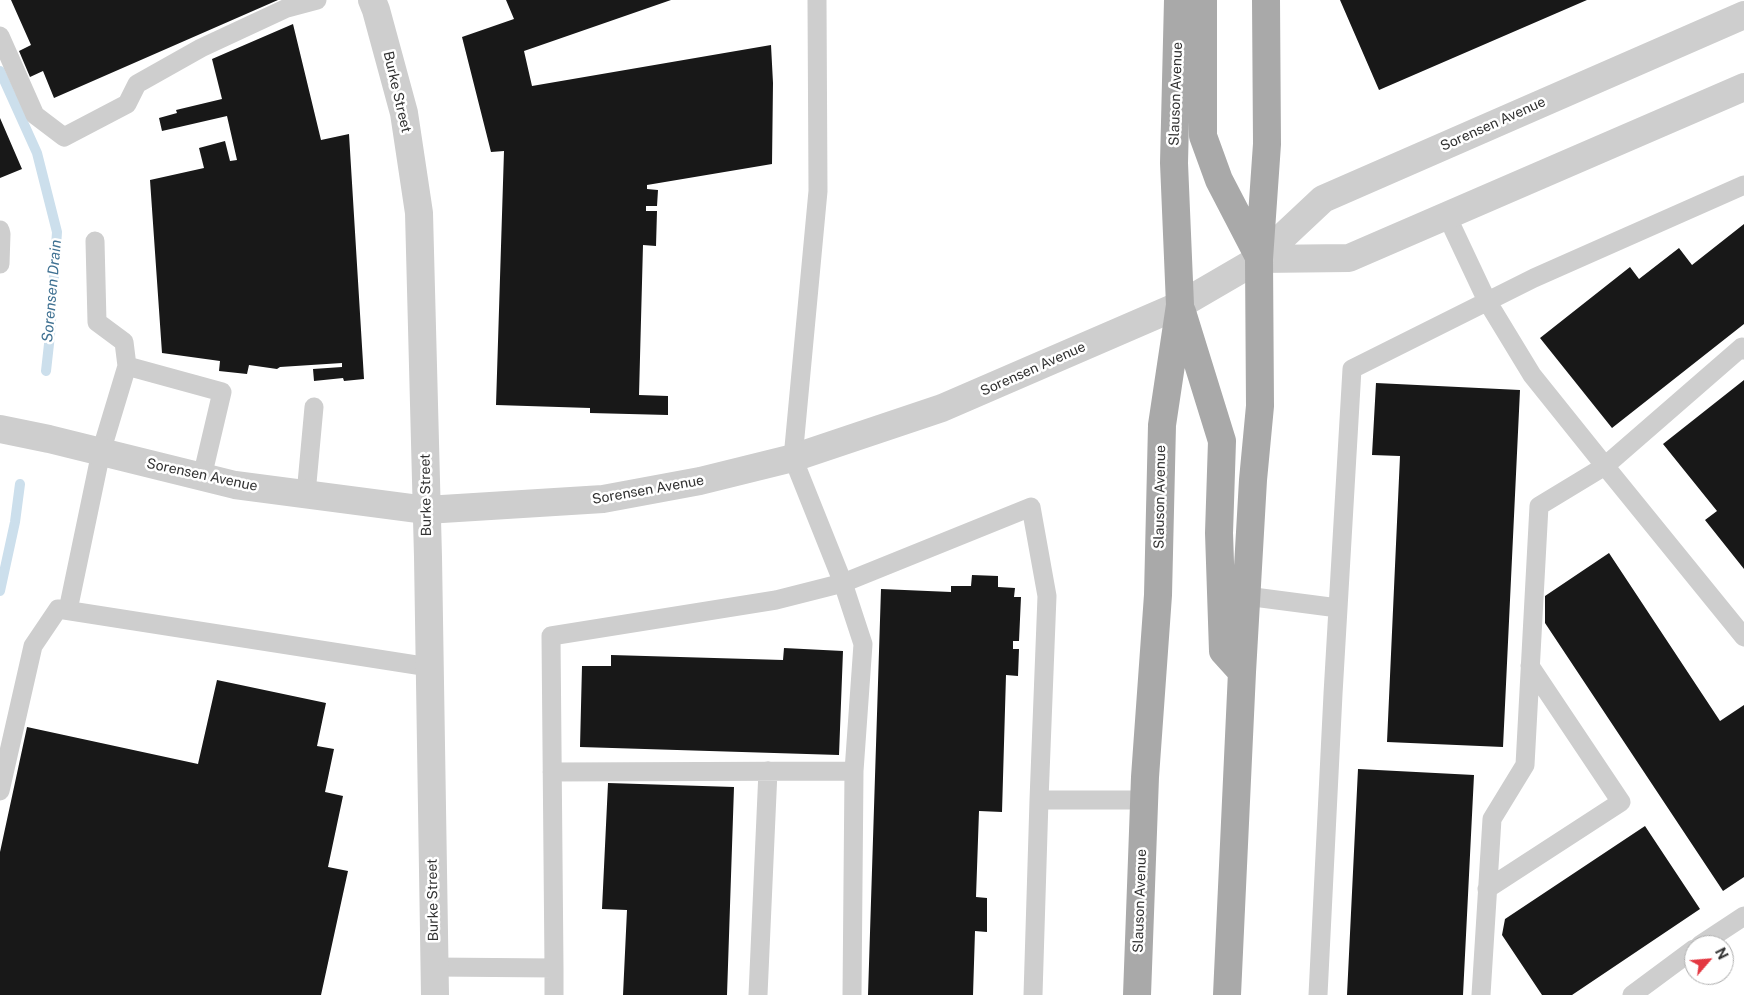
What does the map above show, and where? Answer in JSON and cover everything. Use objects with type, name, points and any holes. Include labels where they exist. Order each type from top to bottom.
[{"type":"main road","name":"Slauson Avenue","points":[[1136,995],[1144,800],[1158,595],[1162,425],[1180,305],[1174,163],[1178,0]]},
{"type":"main road","points":[[1203,0],[1203,136],[1219,180],[1259,259]]},
{"type":"main road","points":[[1227,995],[1246,596],[1253,480],[1260,406],[1259,259],[1267,144],[1266,0]]},
{"type":"main road","points":[[1180,305],[1222,441],[1219,533],[1223,651],[1242,672]]},
{"type":"street","name":"Burke Street","points":[[372,0],[404,113],[419,212],[430,667],[435,995]]},
{"type":"street","name":"Sorensen Avenue","points":[[0,429],[235,485],[426,510],[603,499],[700,482],[793,458],[942,408],[1180,305],[1259,259],[1323,199],[1744,14]]},
{"type":"street","name":"Sorensen Avenue","points":[[1259,259],[1349,258],[1744,87]]},
{"type":"lane","points":[[0,36],[35,116],[64,137],[127,104],[137,84],[201,48],[287,8],[317,0]]},
{"type":"lane","points":[[817,0],[818,191],[793,458],[843,584],[863,644],[854,771],[852,995]]},
{"type":"lane","points":[[1318,995],[1352,369],[1534,278],[1744,185]]},
{"type":"lane","points":[[1447,216],[1487,301],[1532,375],[1744,638]]},
{"type":"lane","points":[[0,230],[0,264]]},
{"type":"lane","points":[[68,610],[101,452],[127,366],[124,342],[97,322],[95,241]]},
{"type":"lane","points":[[1481,995],[1492,819],[1525,765],[1539,506],[1605,466],[1743,347]]},
{"type":"lane","points":[[127,366],[222,392],[202,477]]},
{"type":"lane","points":[[306,494],[314,407]]},
{"type":"lane","points":[[554,995],[551,636],[776,600],[843,584],[1031,507],[1046,596],[1033,995]]},
{"type":"lane","points":[[1246,596],[1338,608]]},
{"type":"lane","points":[[0,791],[33,646],[58,609],[430,667]]},
{"type":"lane","points":[[1488,889],[1621,802],[1530,666]]},
{"type":"lane","points":[[758,995],[768,771]]},
{"type":"lane","points":[[552,772],[854,771]]},
{"type":"lane","points":[[1039,800],[1144,800]]},
{"type":"lane","points":[[1715,935],[1744,916]]},
{"type":"lane","points":[[1632,995],[1684,956]]},
{"type":"lane","points":[[434,966],[554,968]]},
{"type":"building","points":[[11,0],[278,0],[54,98],[43,71],[30,77],[19,51],[31,45]]},
{"type":"building","points":[[506,0],[671,0],[524,51],[532,86],[771,45],[773,83],[772,164],[647,185],[647,189],[658,190],[657,206],[646,206],[646,211],[657,211],[656,246],[643,245],[639,395],[668,396],[668,415],[590,413],[590,408],[496,405],[504,151],[491,152],[462,37],[514,19]]},
{"type":"building","points":[[1340,0],[1587,0],[1379,90]]},
{"type":"building","points":[[293,24],[321,140],[349,134],[364,379],[344,381],[343,378],[314,381],[313,369],[342,367],[342,363],[280,367],[277,369],[249,365],[247,374],[219,371],[220,361],[162,353],[150,180],[204,168],[199,148],[225,141],[230,161],[237,160],[227,116],[162,131],[159,118],[177,113],[176,110],[222,99],[212,59]]},
{"type":"building","points":[[0,118],[22,169],[0,178]]},
{"type":"building","points":[[1744,224],[1744,324],[1612,428],[1540,338],[1630,267],[1639,279],[1679,248],[1692,265]]},
{"type":"building","points":[[1744,380],[1744,569],[1705,520],[1717,511],[1663,444]]},
{"type":"building","points":[[1376,383],[1520,390],[1503,747],[1387,742],[1400,456],[1372,455]]},
{"type":"building","points":[[1609,553],[1720,721],[1744,705],[1744,877],[1723,891],[1545,623],[1545,596]]},
{"type":"building","points":[[972,575],[998,576],[998,587],[1015,588],[1014,597],[1021,597],[1019,641],[1013,641],[1013,649],[1019,649],[1018,676],[1006,675],[1002,812],[979,811],[976,897],[987,898],[987,932],[975,931],[973,995],[868,995],[881,589],[951,592],[951,586],[971,586]]},
{"type":"building","points":[[784,648],[843,651],[839,755],[580,747],[582,666],[611,666],[611,655],[783,660]]},
{"type":"building","points":[[217,680],[326,703],[317,746],[334,749],[325,792],[343,796],[328,867],[348,871],[321,995],[0,995],[0,852],[27,727],[198,764]]},
{"type":"building","points":[[1358,769],[1474,775],[1463,995],[1347,995]]},
{"type":"building","points":[[608,783],[734,787],[727,995],[623,995],[627,910],[602,909]]},
{"type":"building","points":[[1645,826],[1700,909],[1572,995],[1542,995],[1502,935],[1505,919]]},
{"type":"waterway","name":"Sorensen Drain","points":[[0,71],[37,153],[57,232],[46,371]]},
{"type":"waterway","name":"Sorensen Drain","points":[[0,591],[15,522],[20,484]]}]
